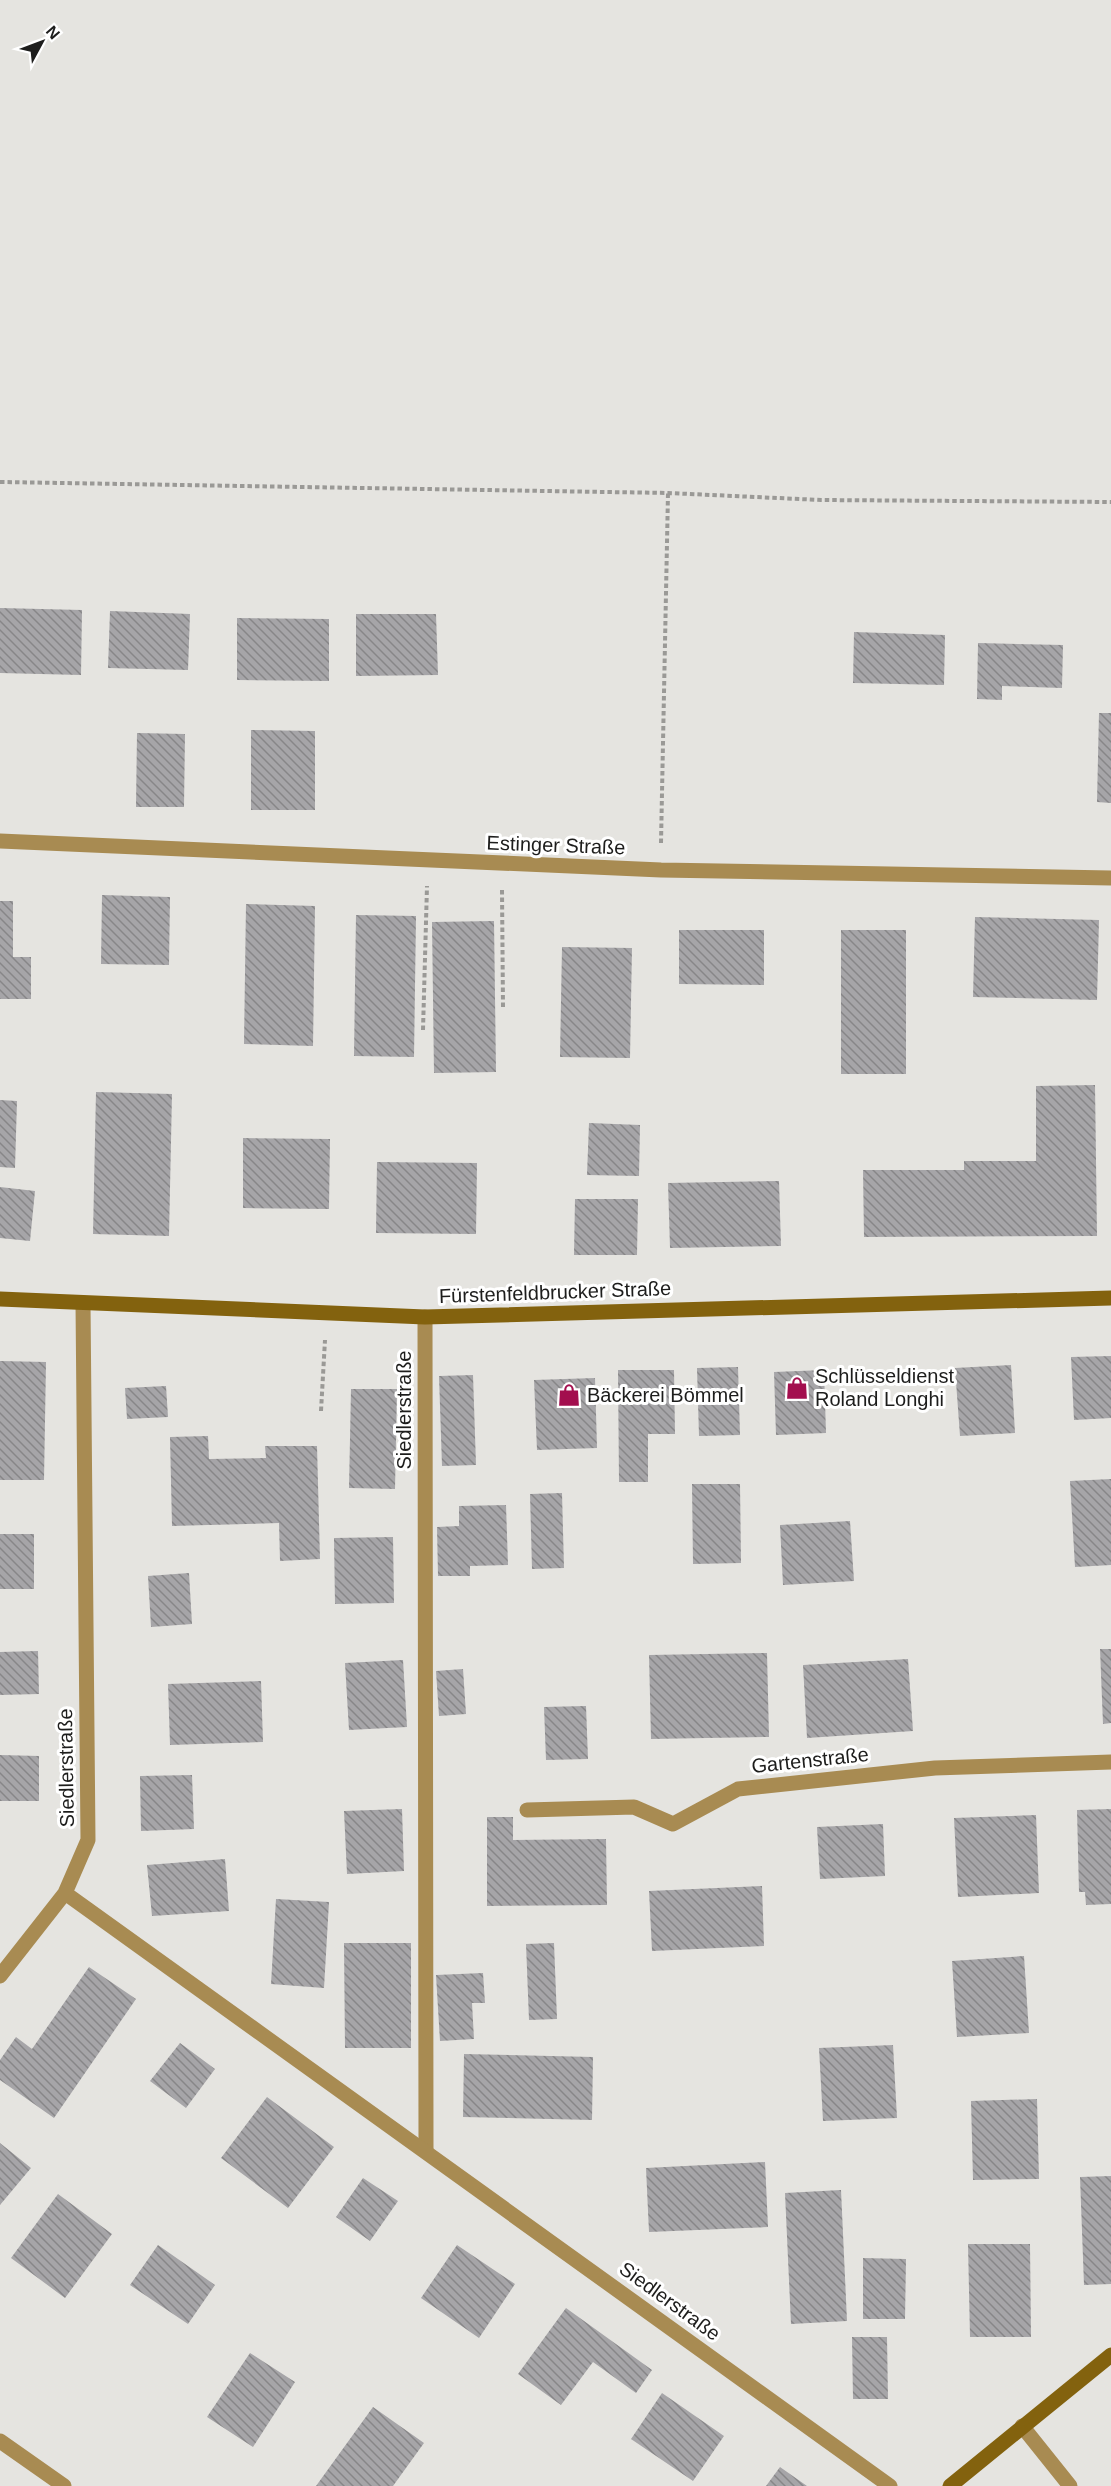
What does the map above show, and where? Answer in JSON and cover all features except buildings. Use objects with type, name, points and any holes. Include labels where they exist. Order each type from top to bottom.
[{"type":"main road","name":"Fürstenfeldbrucker Straße","points":[[0,1299],[425,1317],[1111,1298]]},
{"type":"main road","points":[[950,2486],[1111,2355]]},
{"type":"street","name":"Estinger Straße","points":[[0,841],[661,870],[1111,878]]},
{"type":"street","name":"Siedlerstraße","points":[[83,1303],[88,1840],[65,1893],[426,2150],[890,2486]]},
{"type":"street","name":"Siedlerstraße","points":[[425,1317],[426,2150]]},
{"type":"street","name":"Gartenstraße","points":[[526,1810],[634,1807],[673,1824],[738,1789],[935,1768],[1111,1762]]},
{"type":"street","points":[[0,1976],[65,1893]]},
{"type":"street","points":[[1022,2426],[1070,2486]]},
{"type":"street","points":[[0,2441],[64,2486]]},
{"type":"path","points":[[0,482],[668,493],[821,501],[1111,502]]},
{"type":"path","points":[[661,870],[668,493]]},
{"type":"path","points":[[423,1030],[428,860]]},
{"type":"path","points":[[502,864],[503,1007]]},
{"type":"path","points":[[321,1411],[327,1312]]},
{"type":"place","name":"Schlüsseldienst Roland Longhi","points":[[797,1388]]},
{"type":"place","name":"Bäckerei Bömmel","points":[[569,1395]]}]
